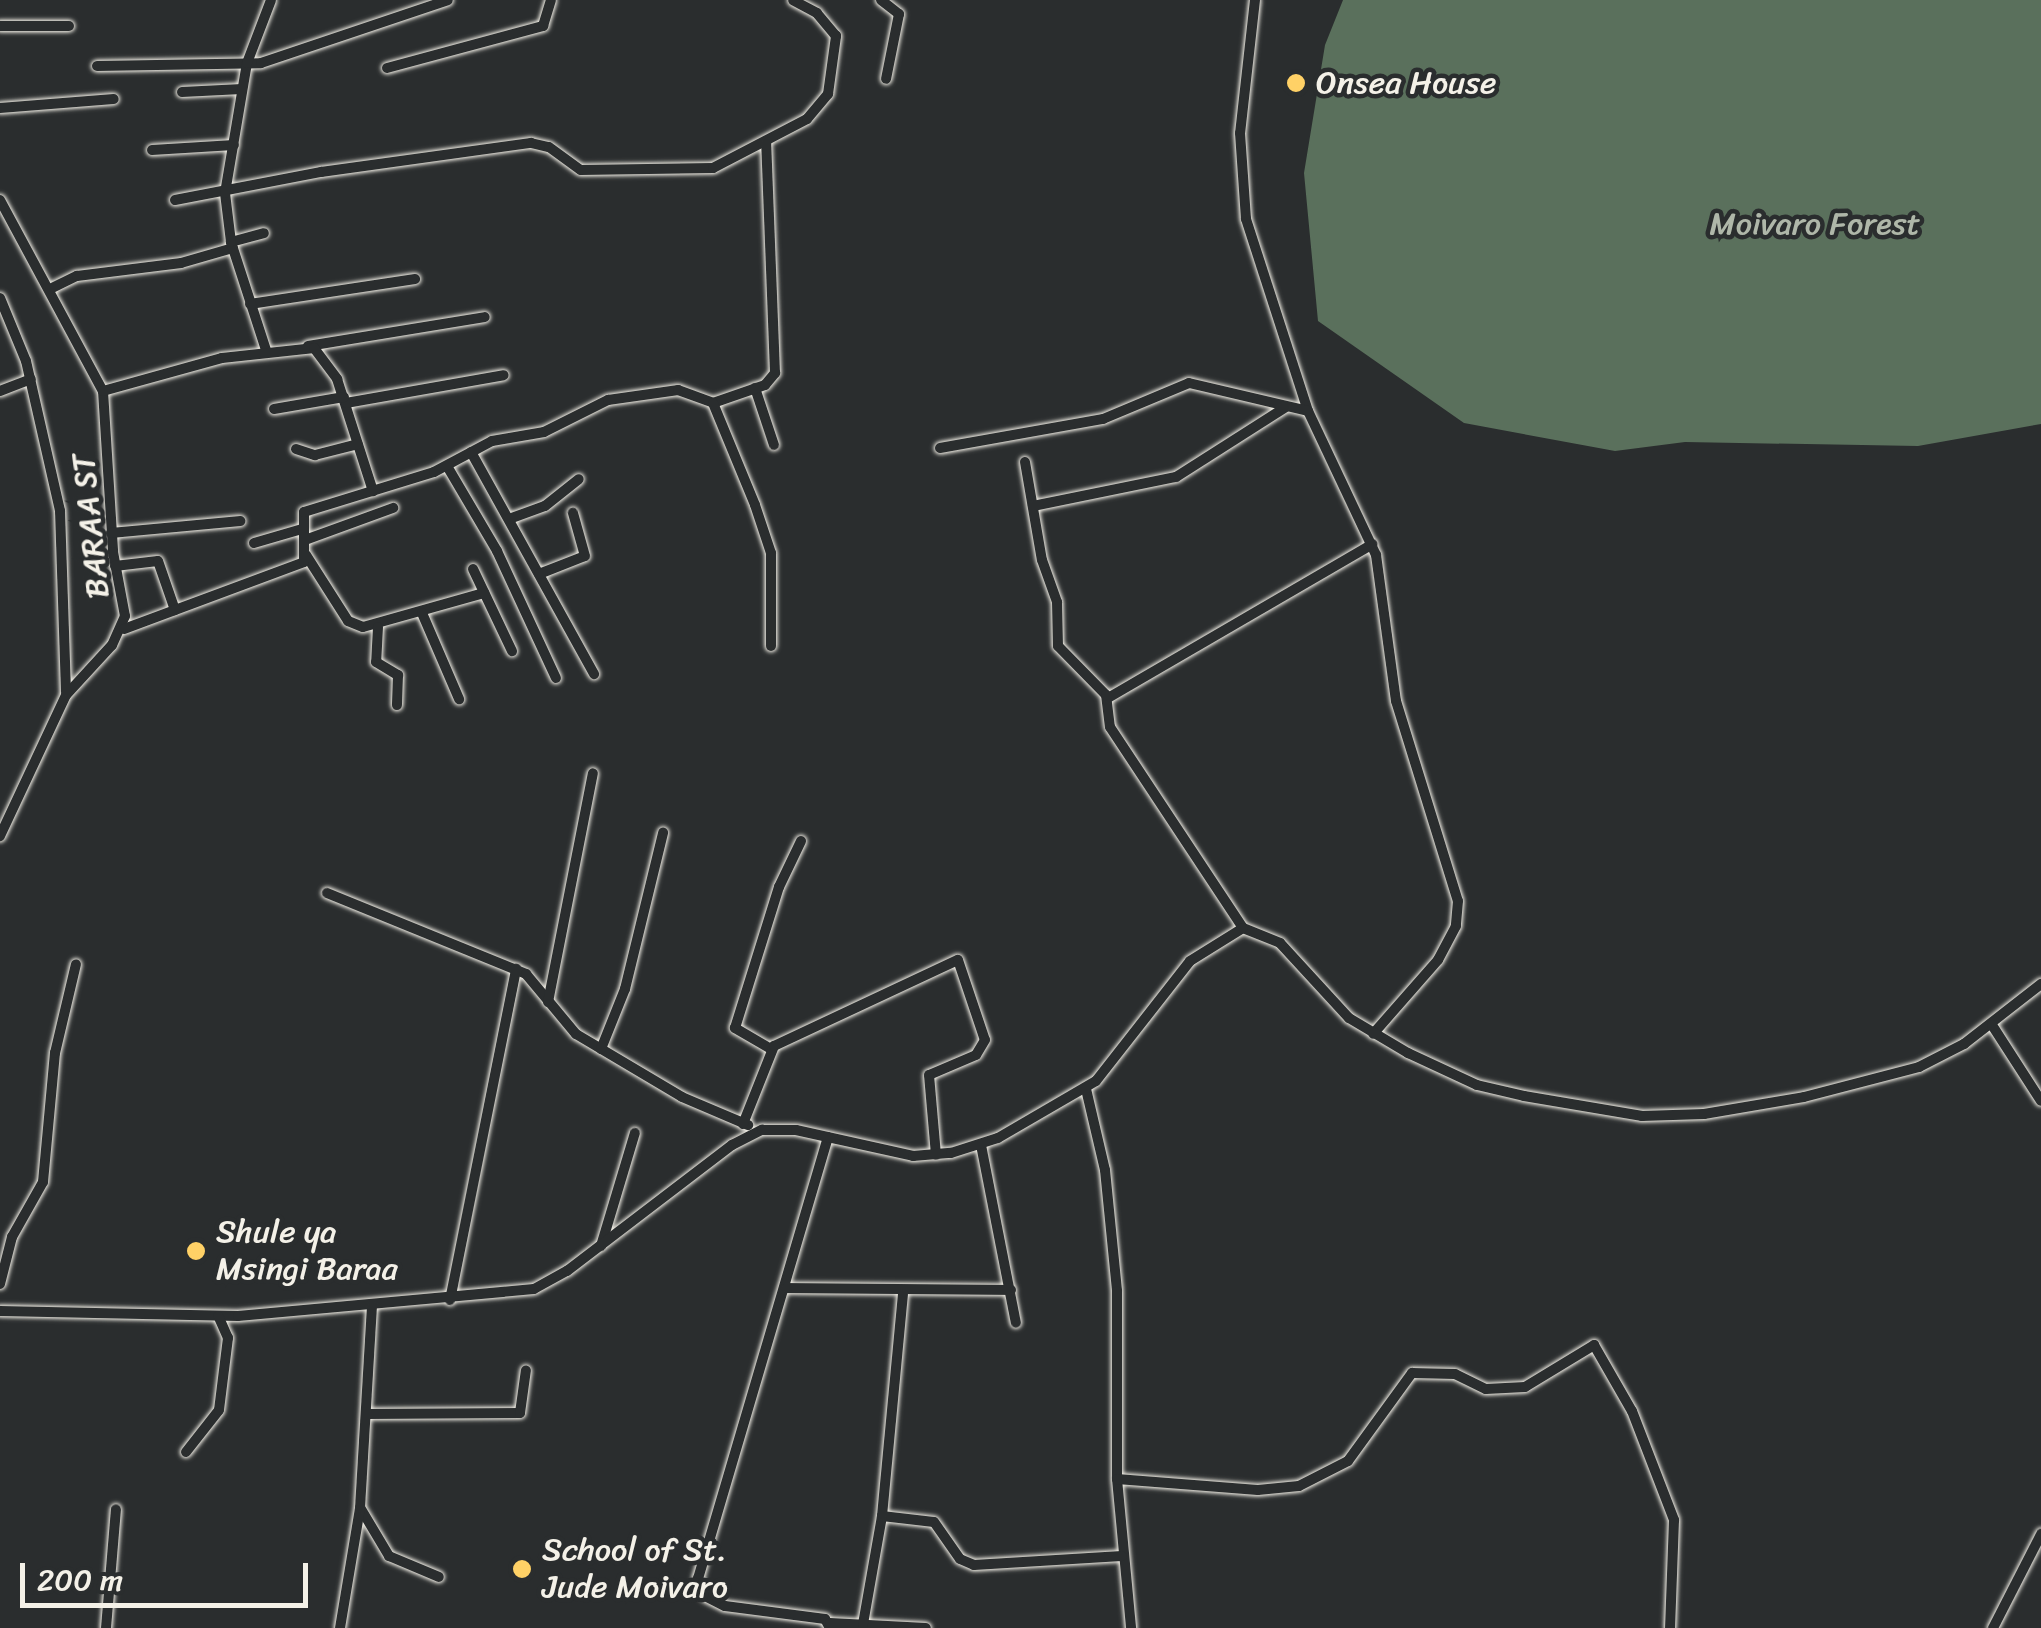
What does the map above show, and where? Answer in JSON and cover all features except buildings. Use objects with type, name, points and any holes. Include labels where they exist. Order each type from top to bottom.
[{"type":"street","points":[[266,350],[232,245],[225,193],[247,63],[271,0]]},
{"type":"street","points":[[97,66],[247,63],[448,0]]},
{"type":"street","points":[[387,68],[544,26],[550,0]]},
{"type":"street","points":[[175,200],[336,170],[531,144],[549,147],[580,170],[696,171],[766,141],[816,112],[836,64],[832,29],[792,0]]},
{"type":"street","points":[[881,0],[899,14],[886,79]]},
{"type":"street","points":[[1256,0],[1240,133],[1252,242],[1308,411],[1373,544],[1396,701],[1458,910],[1438,960],[1373,1034]]},
{"type":"street","points":[[0,26],[69,26]]},
{"type":"street","points":[[182,92],[242,89]]},
{"type":"street","points":[[0,108],[114,99]]},
{"type":"street","points":[[484,593],[378,627],[348,621],[306,555],[304,512],[447,466],[471,452],[544,432],[619,397],[678,390],[713,403],[756,388],[775,373],[766,141]]},
{"type":"street","points":[[152,150],[234,144]]},
{"type":"street","name":"BARAA ST","points":[[0,200],[103,391],[111,533],[124,629],[66,695],[0,836]]},
{"type":"street","points":[[50,289],[77,276],[181,263],[264,233]]},
{"type":"street","points":[[250,304],[415,279]]},
{"type":"street","points":[[0,298],[31,379],[64,541],[66,695]]},
{"type":"street","points":[[103,391],[266,350],[485,317]]},
{"type":"street","points":[[307,346],[330,362],[373,491]]},
{"type":"street","points":[[274,409],[504,376]]},
{"type":"street","points":[[0,391],[31,379]]},
{"type":"street","points":[[940,448],[1103,419],[1188,383],[1308,411]]},
{"type":"street","points":[[756,388],[774,444]]},
{"type":"street","points":[[713,403],[771,553],[771,646]]},
{"type":"street","points":[[1033,506],[1176,478],[1286,407]]},
{"type":"street","points":[[296,450],[315,455],[358,444]]},
{"type":"street","points":[[471,452],[594,674]]},
{"type":"street","points":[[1025,462],[1056,595],[1058,646],[1108,698],[1110,727],[1138,760],[1243,928],[1296,956],[1338,1008],[1373,1034],[1478,1085],[1661,1116],[1769,1104],[1889,1076],[1944,1056],[1992,1025],[2041,984]]},
{"type":"street","points":[[447,466],[497,551],[556,678]]},
{"type":"street","points":[[509,519],[545,506],[579,479]]},
{"type":"street","points":[[254,543],[303,534],[393,508]]},
{"type":"street","points":[[539,574],[585,556],[574,513]]},
{"type":"street","points":[[111,533],[240,521]]},
{"type":"street","points":[[1108,698],[1373,544]]},
{"type":"street","points":[[124,629],[300,565],[306,555]]},
{"type":"street","points":[[115,566],[158,561],[175,610]]},
{"type":"street","points":[[473,569],[512,651]]},
{"type":"street","points":[[422,613],[459,699]]},
{"type":"street","points":[[378,627],[376,662],[398,675],[398,705]]},
{"type":"street","points":[[548,1002],[593,773]]},
{"type":"street","points":[[601,1049],[625,989],[663,833]]},
{"type":"street","points":[[771,1049],[741,1036],[735,1026],[779,887],[801,841]]},
{"type":"street","points":[[327,893],[516,969],[534,980],[568,1027],[601,1049],[742,1124],[900,1155],[936,1155],[981,1144],[1086,1089],[1190,961],[1243,928]]},
{"type":"street","points":[[742,1124],[771,1049],[958,960],[984,1040],[976,1055],[928,1075],[936,1155]]},
{"type":"street","points":[[0,1284],[12,1237],[43,1182],[55,1053],[76,964]]},
{"type":"street","points":[[450,1300],[516,969]]},
{"type":"street","points":[[1992,1025],[2041,1101]]},
{"type":"street","points":[[1086,1089],[1105,1170],[1117,1291],[1117,1479],[1131,1628]]},
{"type":"street","points":[[0,1312],[218,1316],[450,1300],[534,1289],[601,1246],[732,1144],[762,1130]]},
{"type":"street","points":[[601,1246],[636,1133]]},
{"type":"street","points":[[828,1138],[698,1585],[725,1606],[830,1625],[926,1628]]},
{"type":"street","points":[[981,1144],[1016,1323]]},
{"type":"street","points":[[786,1288],[903,1294],[1011,1290]]},
{"type":"street","points":[[863,1624],[882,1516],[903,1294]]},
{"type":"street","points":[[340,1628],[360,1508],[372,1305]]},
{"type":"street","points":[[186,1452],[219,1410],[228,1338],[218,1316]]},
{"type":"street","points":[[1117,1479],[1258,1490],[1299,1486],[1348,1461],[1412,1374],[1455,1374],[1486,1390],[1526,1388],[1594,1345],[1632,1411],[1674,1520],[1670,1628]]},
{"type":"street","points":[[366,1414],[520,1413],[526,1370]]},
{"type":"street","points":[[360,1508],[389,1556],[439,1576]]},
{"type":"street","points":[[106,1628],[116,1509]]},
{"type":"street","points":[[882,1516],[934,1522],[960,1559],[974,1565],[1122,1556]]},
{"type":"street","points":[[1994,1628],[2041,1534]]},
{"type":"green space","name":"Moivaro Forest","points":[[1343,0],[2041,0],[2041,424],[1918,446],[1685,442],[1615,451],[1464,423],[1318,321],[1304,173],[1325,45]]},
{"type":"place","name":"Onsea House","points":[[1296,83]]},
{"type":"place","name":"Shule ya Msingi Baraa","points":[[196,1251]]},
{"type":"place","name":"School of St. Jude Moivaro","points":[[522,1569]]}]
